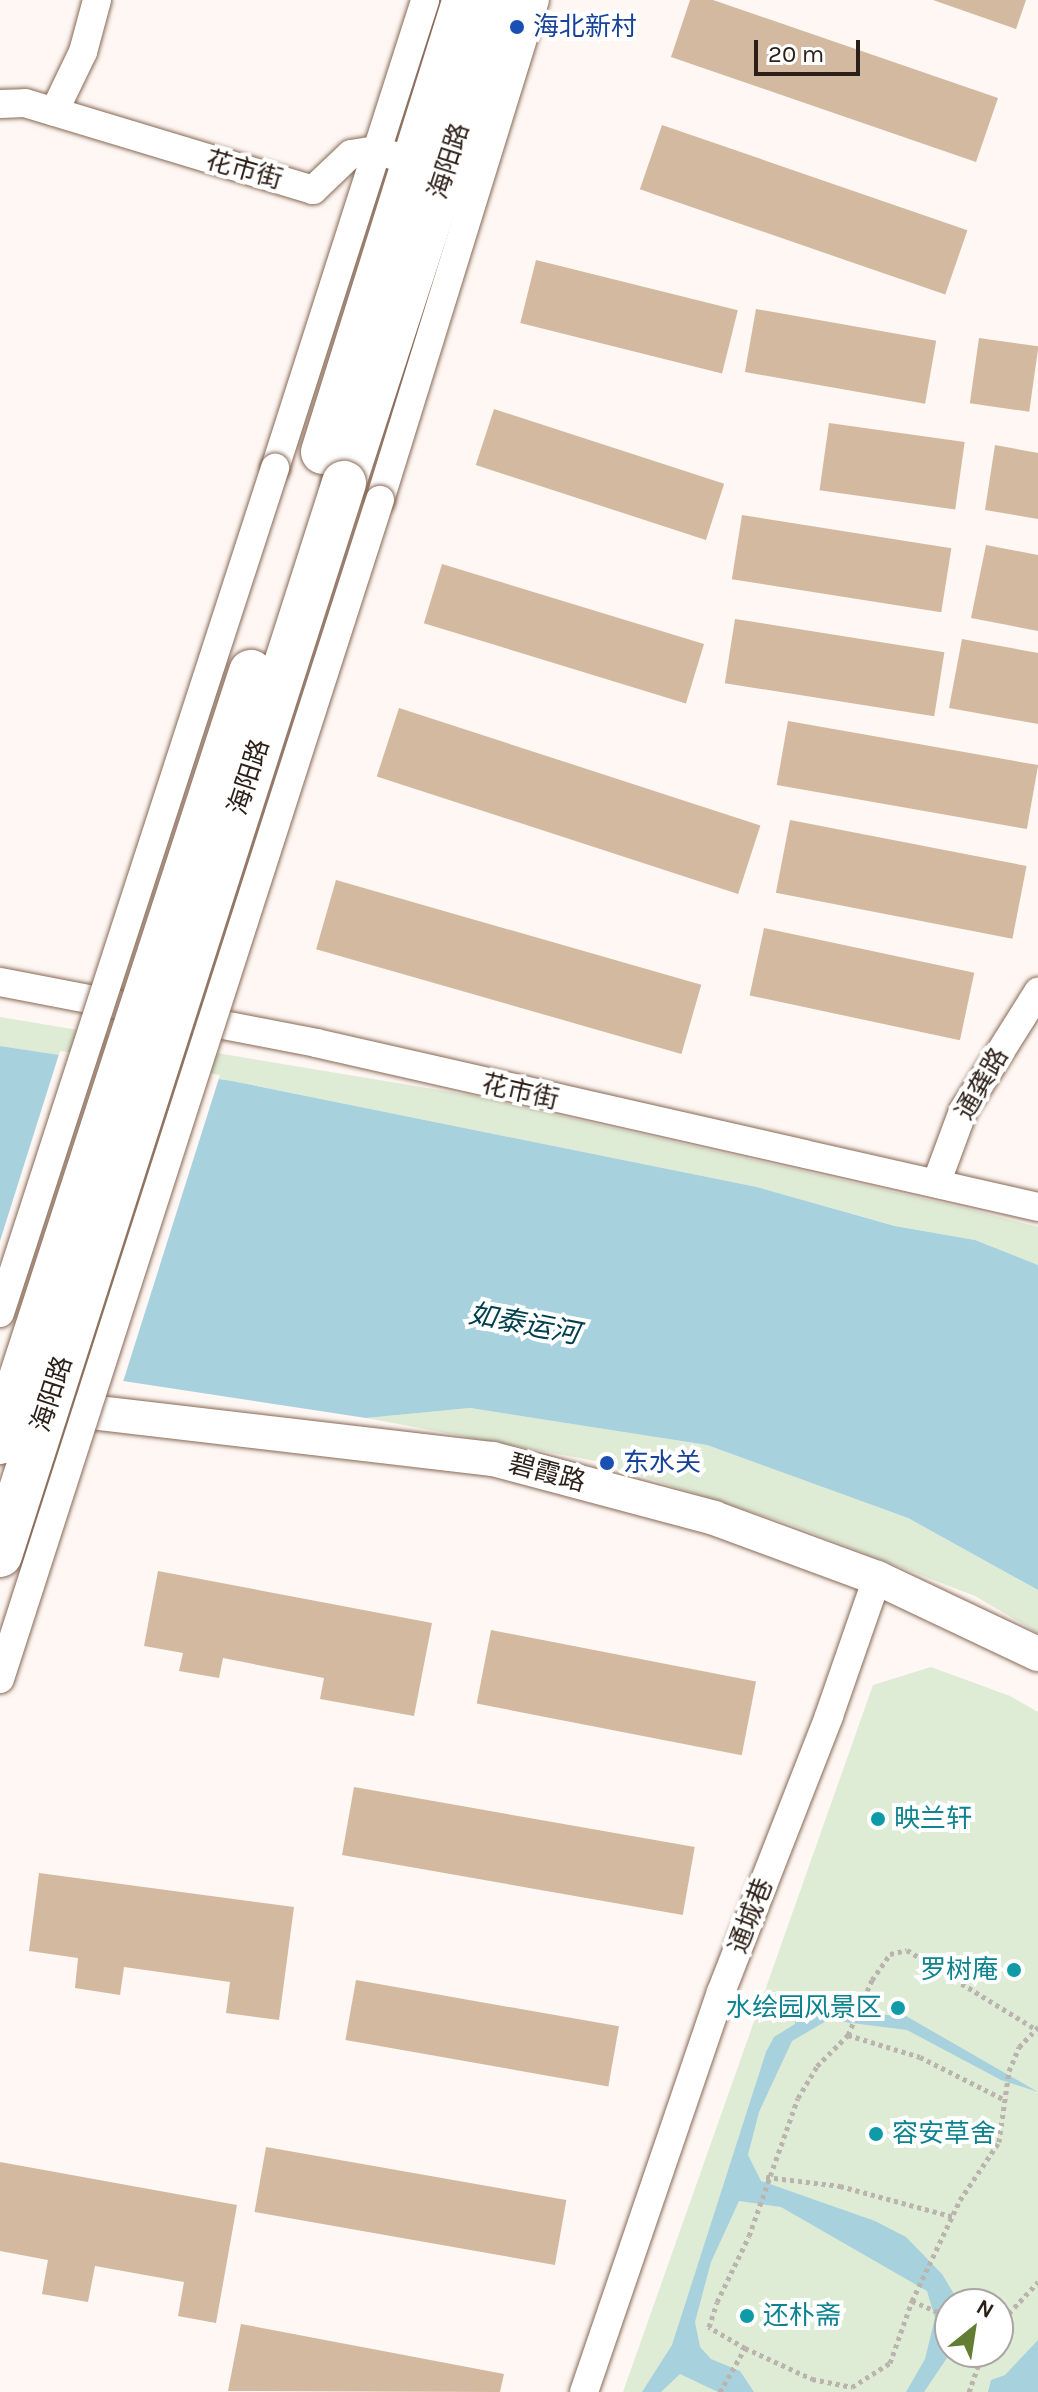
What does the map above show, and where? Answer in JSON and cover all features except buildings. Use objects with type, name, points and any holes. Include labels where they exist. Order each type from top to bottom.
[{"type":"main road","name":"海阳路","points":[[0,1555],[328,482],[428,166],[465,0]]},
{"type":"main road","name":"海阳路","points":[[428,166],[501,0]]},
{"type":"main road","name":"海阳路","points":[[0,1442],[328,482]]},
{"type":"street","points":[[54,112],[83,52],[97,0]]},
{"type":"street","points":[[425,0],[428,166]]},
{"type":"street","points":[[0,1679],[328,482],[428,166],[535,0]]},
{"type":"street","name":"花市街","points":[[0,104],[25,103],[313,190],[351,154],[428,166]]},
{"type":"street","points":[[0,1313],[328,482]]},
{"type":"street","name":"花市街","points":[[0,982],[316,1043],[536,1096],[937,1181],[1038,1207]]},
{"type":"street","name":"通龚路","points":[[937,1181],[963,1111],[1038,992]]},
{"type":"street","name":"碧霞路","points":[[14,1402],[493,1459],[714,1518],[877,1578],[1038,1654]]},
{"type":"street","name":"通城巷","points":[[584,2392],[721,1992],[829,1716],[877,1578]]},
{"type":"path","points":[[907,1950],[1036,2027],[1009,2071],[999,2142],[954,2217],[912,2301],[890,2363],[852,2387],[812,2379],[745,2348],[709,2327],[726,2280],[749,2236],[766,2177],[798,2098],[817,2066],[848,2035],[878,1971],[890,1954],[907,1950]]},
{"type":"path","points":[[848,2035],[920,2057],[1007,2101]]},
{"type":"path","points":[[766,2177],[840,2186],[954,2217]]},
{"type":"path","points":[[1014,2308],[1038,2282]]},
{"type":"path","points":[[912,2301],[934,2309]]},
{"type":"path","points":[[720,2392],[745,2348]]},
{"type":"path","points":[[969,2392],[977,2368]]},
{"type":"green space","points":[[0,1017],[469,1095],[969,1209],[1038,1227],[1038,1265],[975,1240],[896,1226],[757,1187],[232,1081],[0,1046]]},
{"type":"green space","points":[[470,1408],[707,1445],[908,1518],[1038,1590],[1038,1633],[975,1596],[789,1524],[595,1461],[366,1418]]},
{"type":"green space","name":"水绘园风景区","points":[[931,1667],[1010,1696],[1038,1712],[1038,2392],[623,2392],[873,1685]]},
{"type":"water","name":"如泰运河","points":[[0,1046],[232,1081],[757,1187],[895,1226],[975,1240],[1038,1265],[1038,1590],[908,1518],[707,1445],[470,1408],[366,1418],[51,1370],[0,1354]]},
{"type":"water","points":[[795,1992],[816,2011],[906,2016],[1038,2092],[1001,2080],[907,2030],[828,2020],[792,2041],[759,2112],[748,2155],[761,2181],[875,2221],[906,2237],[942,2274],[950,2288],[934,2288],[934,2315],[927,2291],[781,2207],[739,2201],[711,2262],[695,2322],[700,2347],[711,2359],[740,2371],[754,2392],[718,2392],[680,2374],[661,2392],[642,2392],[672,2345],[766,2052],[774,2037],[795,2024]]},
{"type":"water","points":[[934,2322],[934,2368],[940,2368],[924,2392],[906,2392],[925,2359]]},
{"type":"water","points":[[1038,2340],[1038,2392],[988,2392],[991,2380],[1005,2375]]},
{"type":"pier","points":[[60,1051],[220,1075],[122,1385],[50,1374],[0,1359],[0,1241]]},
{"type":"place","name":"海北新村","points":[[517,27]]},
{"type":"place","name":"东水关","points":[[607,1463]]},
{"type":"place","name":"映兰轩","points":[[878,1819]]},
{"type":"place","name":"罗树庵","points":[[1014,1970]]},
{"type":"place","name":"水绘园风景区","points":[[898,2008]]},
{"type":"place","name":"容安草舍","points":[[876,2134]]},
{"type":"place","name":"还朴斋","points":[[747,2316]]}]
